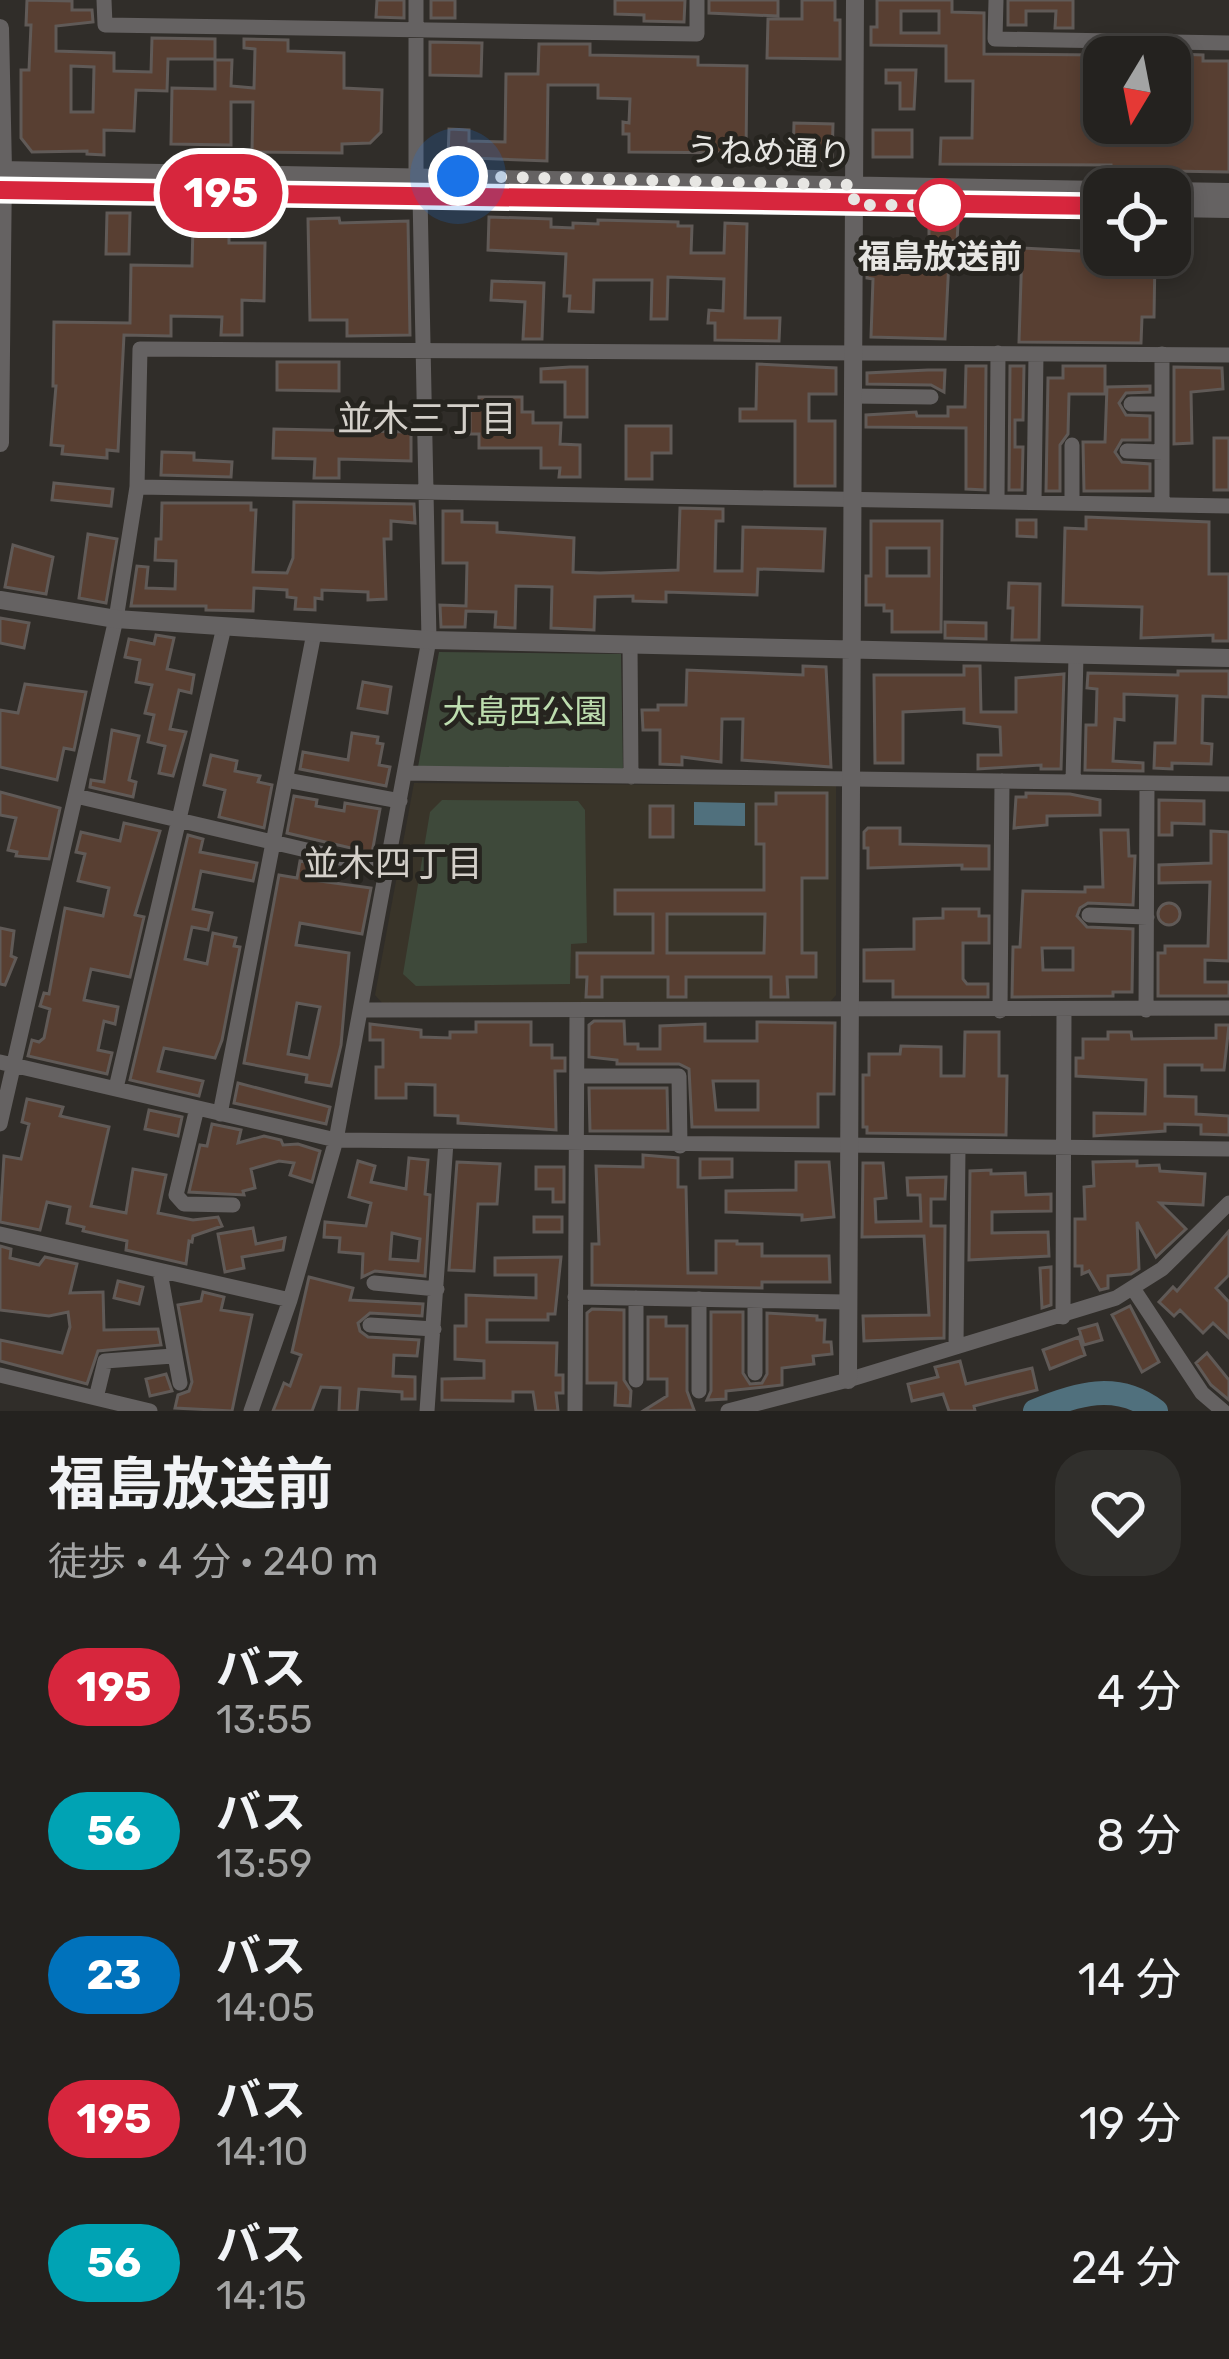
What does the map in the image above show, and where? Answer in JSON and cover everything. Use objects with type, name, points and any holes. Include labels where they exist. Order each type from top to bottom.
[{"type":"street","points":[[104,0],[105,25],[697,34],[697,0]]},
{"type":"street","points":[[251,1411],[290,1300],[336,1140],[429,640],[416,0]]},
{"type":"street","points":[[848,1379],[855,0]]},
{"type":"street","points":[[995,0],[995,40],[1229,43]]},
{"type":"street","points":[[0,28],[0,443]]},
{"type":"street","name":"うねめ通り","points":[[1,180],[416,176],[1083,205]]},
{"type":"street","name":"うねめ通り","points":[[1,180],[420,196],[1083,190]]},
{"type":"street","points":[[1191,191],[1229,192]]},
{"type":"street","points":[[1191,208],[1229,209]]},
{"type":"street","points":[[0,1124],[7,1064],[116,619],[137,487],[140,350],[1229,355]]},
{"type":"street","points":[[998,353],[998,501]]},
{"type":"street","points":[[1034,502],[1036,354]]},
{"type":"street","points":[[1162,354],[1162,505]]},
{"type":"street","points":[[852,397],[931,397]]},
{"type":"street","points":[[1131,404],[1162,404]]},
{"type":"street","points":[[1072,445],[1072,503]]},
{"type":"street","points":[[1127,451],[1162,452]]},
{"type":"street","points":[[137,487],[1229,506]]},
{"type":"street","points":[[0,599],[116,619],[429,640],[1229,658]]},
{"type":"street","points":[[116,1088],[224,627]]},
{"type":"street","points":[[220,1114],[314,633]]},
{"type":"street","points":[[630,644],[631,777]]},
{"type":"street","points":[[1073,782],[1076,655]]},
{"type":"street","points":[[405,773],[1229,784]]},
{"type":"street","points":[[286,780],[400,801]]},
{"type":"street","points":[[1000,1011],[1002,781]]},
{"type":"street","points":[[1146,1010],[1148,783]]},
{"type":"street","points":[[76,796],[388,869]]},
{"type":"street","points":[[1089,916],[1147,917]]},
{"type":"street","points":[[362,1010],[1229,1008]]},
{"type":"street","points":[[575,1411],[577,1011]]},
{"type":"street","points":[[1064,1011],[1064,1317]]},
{"type":"street","points":[[7,1064],[336,1140],[1229,1149]]},
{"type":"street","points":[[577,1076],[679,1076],[680,1146]]},
{"type":"street","points":[[196,1108],[176,1195],[184,1204],[233,1205]]},
{"type":"street","points":[[427,1411],[446,1142]]},
{"type":"street","points":[[956,1346],[958,1147]]},
{"type":"street","points":[[728,1411],[1064,1317],[1134,1290],[1229,1203]]},
{"type":"street","points":[[0,1234],[290,1300]]},
{"type":"street","points":[[160,1272],[180,1383]]},
{"type":"street","points":[[374,1283],[437,1289]]},
{"type":"street","points":[[1134,1290],[1202,1393],[1223,1411]]},
{"type":"street","points":[[575,1297],[846,1302]]},
{"type":"street","points":[[636,1298],[637,1380]]},
{"type":"street","points":[[699,1300],[699,1391]]},
{"type":"street","points":[[755,1300],[755,1373]]},
{"type":"street","points":[[370,1325],[434,1329]]},
{"type":"street","points":[[96,1398],[105,1361],[173,1356]]},
{"type":"street","points":[[0,1375],[150,1411]]},
{"type":"shaded area","points":[[414,783],[836,786],[836,995],[831,1001],[382,1003],[375,995]]},
{"type":"green space","name":"大島西公園","points":[[439,652],[621,654],[623,770],[418,767]]},
{"type":"green space","points":[[442,800],[578,801],[585,810],[587,943],[571,944],[570,984],[416,986],[403,974],[430,812]]},
{"type":"water","points":[[694,802],[745,803],[745,826],[694,825]]},
{"type":"building","points":[[27,0],[72,1],[72,10],[92,10],[93,22],[56,26],[56,51],[114,53],[114,71],[151,72],[152,38],[215,39],[215,59],[168,59],[167,91],[136,90],[134,131],[104,130],[104,155],[32,152],[21,138],[21,70],[29,70],[31,25],[26,25]],"holes":[[[71,66],[94,67],[93,112],[71,112]]]},
{"type":"building","points":[[377,0],[404,0],[404,18],[376,17]]},
{"type":"building","points":[[431,0],[455,0],[455,18],[431,18]]},
{"type":"building","points":[[615,0],[685,0],[684,22],[644,21],[644,15],[615,14]]},
{"type":"building","points":[[709,0],[778,0],[778,16],[709,13]]},
{"type":"building","points":[[802,0],[835,0],[840,59],[767,58],[768,19],[802,19]]},
{"type":"building","points":[[877,0],[952,0],[952,12],[984,13],[984,54],[1083,55],[1083,144],[1191,144],[1191,55],[1203,55],[1203,61],[1229,61],[1229,172],[1111,165],[940,164],[941,138],[972,138],[973,81],[946,81],[946,46],[871,45],[871,27],[877,27]],"holes":[[[901,11],[939,11],[939,33],[901,33]]]},
{"type":"building","points":[[1008,0],[1073,0],[1073,28],[1055,28],[1056,11],[1026,11],[1026,25],[1008,25]]},
{"type":"building","points":[[244,39],[288,40],[288,51],[344,53],[344,88],[382,90],[381,132],[370,143],[342,144],[342,153],[252,152],[253,102],[231,102],[231,145],[171,144],[172,88],[215,89],[215,60],[232,60],[231,86],[254,88],[255,49],[244,48]]},
{"type":"building","points":[[430,42],[482,43],[481,76],[430,75]]},
{"type":"building","points":[[539,44],[590,44],[590,55],[698,57],[698,65],[747,66],[746,153],[629,152],[623,122],[629,123],[630,99],[598,98],[598,85],[548,85],[547,161],[448,157],[449,129],[469,130],[469,141],[505,142],[506,74],[538,74]]},
{"type":"building","points":[[886,70],[916,70],[914,109],[900,109],[900,83],[886,83]]},
{"type":"building","points":[[794,123],[833,124],[832,161],[793,160]]},
{"type":"building","points":[[873,130],[912,130],[912,157],[873,157]]},
{"type":"building","points":[[107,213],[130,213],[129,254],[106,254]]},
{"type":"building","points":[[489,217],[551,219],[551,227],[573,228],[573,223],[598,224],[598,220],[678,222],[678,226],[692,226],[691,253],[724,253],[725,223],[747,224],[745,318],[780,318],[779,341],[715,340],[709,310],[723,311],[724,279],[668,277],[667,319],[651,319],[652,280],[594,280],[593,312],[569,311],[570,296],[564,296],[566,254],[488,250]]},
{"type":"building","points":[[339,218],[340,223],[408,221],[410,335],[347,336],[347,320],[310,320],[308,219]]},
{"type":"building","points":[[929,224],[958,224],[957,241],[950,241],[945,339],[871,337],[873,279],[867,278],[867,249],[929,247]]},
{"type":"building","points":[[193,226],[229,226],[229,243],[265,243],[264,301],[242,300],[242,335],[221,335],[222,317],[171,316],[171,336],[124,335],[118,451],[107,450],[107,458],[62,454],[63,446],[51,445],[54,322],[130,323],[131,265],[192,266]]},
{"type":"building","points":[[1022,248],[1083,251],[1083,276],[1155,276],[1154,317],[1142,317],[1141,343],[1019,342]]},
{"type":"building","points":[[492,281],[544,283],[542,339],[523,339],[525,302],[491,300]]},
{"type":"building","points":[[277,362],[339,362],[339,391],[277,390]]},
{"type":"building","points":[[757,364],[836,368],[836,394],[809,394],[809,421],[835,421],[835,486],[795,486],[795,421],[740,421],[740,409],[756,409]]},
{"type":"building","points":[[966,366],[986,366],[985,490],[966,489],[966,428],[866,427],[866,415],[916,412],[917,416],[948,416],[948,407],[965,407]]},
{"type":"building","points":[[1010,366],[1024,366],[1023,420],[1015,420],[1015,447],[1023,447],[1022,490],[1009,490]]},
{"type":"building","points":[[1063,366],[1105,366],[1105,394],[1069,394],[1068,434],[1060,445],[1060,491],[1046,491],[1048,378],[1063,378]]},
{"type":"building","points":[[587,367],[587,417],[565,417],[565,382],[541,382],[541,369]]},
{"type":"building","points":[[1174,367],[1222,368],[1223,389],[1191,392],[1192,443],[1174,444]]},
{"type":"building","points":[[945,370],[944,392],[931,385],[867,384],[867,373]]},
{"type":"building","points":[[1150,386],[1150,392],[1126,393],[1119,403],[1126,415],[1150,416],[1150,440],[1122,440],[1115,452],[1122,462],[1150,464],[1150,491],[1084,491],[1083,442],[1105,442],[1107,387]]},
{"type":"building","points":[[479,397],[522,397],[522,412],[533,412],[533,423],[561,423],[560,444],[580,445],[580,477],[559,477],[560,468],[541,468],[541,448],[479,448],[479,434],[470,434],[470,405],[479,405]]},
{"type":"building","points":[[626,426],[671,426],[671,453],[652,453],[652,479],[626,479]]},
{"type":"building","points":[[274,429],[411,432],[411,461],[339,459],[339,478],[314,478],[315,459],[273,458]]},
{"type":"building","points":[[1214,438],[1229,438],[1229,490],[1214,490]]},
{"type":"building","points":[[162,452],[232,462],[231,477],[161,475]]},
{"type":"building","points":[[54,483],[113,489],[111,506],[52,500]]},
{"type":"building","points":[[294,502],[414,504],[415,523],[391,521],[391,539],[384,539],[386,599],[368,600],[368,592],[322,590],[322,599],[315,598],[315,610],[295,609],[296,598],[287,597],[287,590],[254,588],[253,611],[131,606],[137,566],[148,567],[146,588],[175,589],[176,561],[155,560],[162,503],[251,503],[251,510],[256,510],[253,572],[287,573],[293,558]]},
{"type":"building","points":[[680,508],[723,509],[723,521],[716,521],[715,571],[742,571],[743,527],[825,529],[823,571],[758,569],[757,595],[666,592],[666,602],[633,601],[633,596],[595,597],[594,630],[551,628],[552,587],[516,586],[515,628],[495,627],[496,612],[466,611],[465,627],[441,627],[440,605],[466,606],[467,563],[443,563],[443,511],[462,511],[462,522],[497,523],[497,532],[574,538],[573,572],[600,573],[678,570]]},
{"type":"building","points":[[1086,517],[1209,522],[1209,574],[1229,574],[1229,641],[1213,641],[1213,635],[1141,638],[1142,607],[1063,605],[1065,528],[1086,529]]},
{"type":"building","points":[[1017,520],[1036,520],[1036,537],[1017,536]]},
{"type":"building","points":[[871,521],[942,521],[941,632],[892,632],[892,611],[884,611],[884,605],[866,605],[866,576],[871,576]],"holes":[[[887,548],[929,548],[929,576],[887,576]]]},
{"type":"building","points":[[88,534],[117,539],[106,603],[79,598]]},
{"type":"building","points":[[13,545],[53,557],[46,594],[5,587]]},
{"type":"building","points":[[1009,583],[1040,584],[1039,640],[1012,640]]},
{"type":"building","points":[[0,618],[29,623],[24,648],[0,643]]},
{"type":"building","points":[[945,622],[986,623],[986,639],[945,638]]},
{"type":"building","points":[[156,635],[174,638],[167,669],[194,675],[191,693],[179,690],[170,729],[186,732],[173,776],[159,773],[165,746],[148,742],[154,715],[145,713],[152,685],[136,682],[140,660],[125,657],[129,639],[154,644]]},
{"type":"building","points":[[803,666],[826,667],[831,767],[742,760],[743,719],[722,719],[721,762],[682,757],[682,765],[660,764],[660,730],[643,730],[642,710],[686,705],[687,670],[803,675]]},
{"type":"building","points":[[964,666],[980,666],[981,712],[1016,712],[1016,678],[1064,674],[1061,769],[1041,769],[1041,765],[978,769],[978,755],[1001,755],[1000,727],[964,723],[964,709],[903,712],[903,763],[875,763],[874,675],[964,675]]},
{"type":"building","points":[[1178,671],[1229,671],[1229,697],[1203,696],[1202,743],[1212,744],[1211,764],[1172,763],[1172,769],[1154,768],[1155,743],[1175,743],[1177,696],[1124,694],[1124,720],[1115,719],[1113,761],[1143,763],[1143,771],[1085,770],[1086,725],[1096,725],[1097,689],[1087,688],[1088,673],[1178,675]]},
{"type":"building","points":[[363,682],[391,687],[387,713],[358,708]]},
{"type":"building","points":[[25,684],[86,692],[74,750],[64,748],[57,780],[0,767],[0,710],[18,713]]},
{"type":"building","points":[[112,730],[139,736],[129,780],[136,782],[133,797],[90,787],[91,780],[104,782]]},
{"type":"building","points":[[352,733],[378,737],[377,743],[383,744],[379,765],[390,767],[386,786],[300,769],[303,752],[348,760]]},
{"type":"building","points":[[211,755],[237,761],[235,771],[260,776],[258,782],[272,785],[264,828],[219,817],[225,790],[204,785]]},
{"type":"building","points":[[0,792],[60,808],[49,859],[16,856],[17,852],[8,850],[16,818],[0,815]]},
{"type":"building","points":[[776,793],[827,793],[827,878],[802,878],[802,953],[816,953],[816,977],[787,977],[788,997],[771,997],[771,977],[686,977],[686,997],[668,997],[668,977],[602,977],[602,997],[586,997],[587,977],[577,977],[577,953],[653,953],[653,914],[615,914],[615,890],[764,890],[764,844],[756,844],[756,804],[776,804]],"holes":[[[667,914],[765,914],[764,953],[667,953]]]},
{"type":"building","points":[[1026,793],[1100,800],[1100,815],[1047,816],[1047,825],[1014,828],[1016,797],[1026,797]]},
{"type":"building","points":[[294,796],[344,811],[345,803],[380,809],[372,853],[287,833]]},
{"type":"building","points":[[1159,800],[1204,801],[1204,824],[1172,823],[1172,835],[1159,835]]},
{"type":"building","points":[[650,806],[673,806],[673,837],[650,837]]},
{"type":"building","points":[[124,823],[160,831],[135,915],[144,917],[130,977],[91,969],[84,1000],[118,1007],[115,1024],[104,1021],[98,1050],[112,1053],[107,1074],[28,1056],[32,1040],[44,1038],[50,1009],[40,1006],[44,993],[49,994],[65,908],[103,916],[109,888],[78,881],[85,854],[76,852],[81,832],[120,841]]},
{"type":"building","points":[[900,828],[900,844],[989,846],[989,869],[962,869],[962,865],[868,868],[864,832]]},
{"type":"building","points":[[1101,830],[1128,830],[1129,856],[1135,856],[1133,905],[1088,903],[1077,916],[1087,927],[1133,929],[1132,992],[1012,997],[1013,947],[1020,947],[1023,891],[1085,892],[1085,887],[1103,887]],"holes":[[[1042,948],[1073,948],[1073,970],[1043,970]]]},
{"type":"building","points":[[1211,831],[1229,832],[1229,961],[1205,960],[1205,982],[1229,982],[1229,996],[1158,996],[1158,953],[1165,953],[1165,946],[1208,946],[1210,882],[1159,883],[1159,865],[1211,863]]},
{"type":"building","points":[[188,835],[203,839],[200,852],[257,863],[253,881],[201,871],[193,909],[212,913],[208,930],[192,927],[185,959],[207,964],[213,933],[236,938],[234,946],[240,947],[222,1040],[215,1058],[164,1048],[158,1071],[203,1081],[199,1096],[130,1080]]},
{"type":"building","points":[[300,861],[315,864],[312,880],[371,888],[362,934],[300,923],[296,945],[349,953],[341,1045],[331,1086],[306,1082],[307,1075],[244,1063],[279,875],[297,878]],"holes":[[[297,1003],[320,1007],[309,1058],[288,1054]]]},
{"type":"building","points":[[1169,903],[1180,914],[1169,925],[1158,914]]},
{"type":"building","points":[[943,909],[979,909],[979,916],[989,916],[989,943],[963,943],[963,979],[967,984],[988,984],[988,997],[893,997],[893,981],[864,981],[864,950],[914,949],[914,919],[943,918]]},
{"type":"building","points":[[0,928],[14,931],[11,956],[16,958],[5,985],[0,984]]},
{"type":"building","points":[[624,1021],[625,1044],[660,1049],[660,1026],[705,1024],[705,1041],[757,1041],[757,1022],[835,1023],[834,1094],[818,1094],[818,1127],[692,1127],[689,1069],[679,1064],[617,1064],[617,1060],[589,1057],[589,1025]],"holes":[[[713,1081],[758,1081],[758,1110],[716,1110]]]},
{"type":"building","points":[[476,1022],[531,1022],[531,1045],[552,1045],[552,1058],[565,1058],[565,1071],[555,1071],[556,1130],[458,1123],[458,1116],[435,1115],[435,1085],[406,1084],[406,1098],[376,1098],[376,1067],[383,1067],[383,1040],[370,1040],[370,1024],[421,1030],[421,1037],[450,1038],[450,1032],[476,1032]]},
{"type":"building","points":[[1216,1025],[1229,1025],[1224,1070],[1165,1065],[1165,1096],[1196,1097],[1196,1114],[1229,1116],[1229,1135],[1201,1134],[1201,1125],[1165,1124],[1165,1131],[1094,1136],[1094,1113],[1145,1114],[1146,1080],[1076,1076],[1083,1039],[1108,1039],[1108,1032],[1131,1032],[1132,1039],[1216,1038]]},
{"type":"building","points":[[965,1032],[999,1032],[999,1076],[1007,1076],[1006,1135],[867,1133],[863,1075],[869,1075],[869,1054],[900,1054],[901,1046],[941,1047],[941,1076],[964,1076]]},
{"type":"building","points":[[238,1083],[330,1107],[326,1124],[234,1103]]},
{"type":"building","points":[[589,1088],[667,1088],[668,1131],[590,1131]]},
{"type":"building","points":[[27,1099],[63,1107],[60,1116],[109,1127],[91,1206],[126,1213],[133,1169],[166,1175],[158,1213],[193,1220],[218,1217],[222,1226],[193,1236],[186,1264],[126,1250],[127,1241],[83,1231],[84,1227],[67,1223],[70,1207],[47,1202],[40,1230],[0,1222],[4,1156],[21,1159],[29,1124],[22,1122]]},
{"type":"building","points":[[149,1110],[182,1117],[178,1136],[145,1129]]},
{"type":"building","points":[[212,1124],[241,1130],[238,1143],[264,1136],[281,1140],[283,1145],[320,1151],[312,1182],[290,1175],[294,1163],[279,1161],[251,1169],[255,1188],[243,1191],[244,1195],[189,1192],[200,1145],[207,1146]]},
{"type":"building","points":[[643,1155],[678,1158],[678,1187],[686,1187],[688,1273],[716,1273],[716,1241],[737,1241],[762,1244],[762,1256],[829,1256],[830,1282],[762,1282],[762,1288],[592,1285],[592,1244],[599,1244],[596,1166],[643,1167]]},
{"type":"building","points":[[409,1158],[428,1160],[425,1276],[375,1271],[362,1277],[363,1254],[339,1252],[340,1238],[324,1237],[325,1222],[366,1226],[371,1203],[349,1197],[358,1161],[375,1166],[371,1182],[406,1189]],"holes":[[[392,1233],[420,1239],[418,1261],[390,1259]]]},
{"type":"building","points":[[700,1159],[732,1159],[732,1177],[700,1178]]},
{"type":"building","points":[[1137,1161],[1137,1166],[1159,1165],[1160,1171],[1205,1174],[1203,1205],[1160,1203],[1186,1229],[1156,1257],[1137,1222],[1139,1269],[1108,1276],[1108,1288],[1100,1290],[1089,1271],[1082,1274],[1082,1266],[1075,1266],[1075,1219],[1085,1219],[1084,1187],[1094,1186],[1093,1162]]},
{"type":"building","points":[[457,1162],[500,1164],[497,1204],[478,1204],[474,1271],[449,1270]]},
{"type":"building","points":[[796,1162],[829,1162],[834,1217],[802,1220],[802,1215],[726,1212],[726,1191],[796,1190]]},
{"type":"building","points":[[863,1163],[883,1163],[886,1198],[875,1199],[876,1222],[921,1221],[920,1195],[908,1195],[907,1178],[946,1177],[945,1199],[931,1199],[931,1226],[945,1226],[944,1338],[864,1341],[863,1316],[929,1315],[924,1236],[862,1237]]},
{"type":"building","points":[[536,1167],[564,1167],[564,1202],[553,1202],[553,1189],[536,1189]]},
{"type":"building","points":[[991,1170],[991,1174],[1025,1173],[1026,1195],[1051,1194],[1051,1211],[992,1212],[992,1233],[1048,1232],[1049,1256],[969,1260],[970,1171]]},
{"type":"building","points":[[534,1217],[562,1217],[562,1232],[534,1232]]},
{"type":"building","points":[[253,1228],[256,1244],[285,1238],[283,1250],[242,1257],[244,1268],[225,1272],[218,1234]]},
{"type":"building","points":[[1229,1231],[1229,1275],[1216,1288],[1229,1302],[1229,1338],[1213,1323],[1203,1333],[1180,1310],[1174,1316],[1159,1302],[1173,1287],[1177,1291]]},
{"type":"building","points":[[0,1246],[11,1249],[10,1258],[39,1265],[45,1257],[77,1264],[70,1293],[103,1292],[104,1330],[158,1329],[161,1345],[98,1351],[87,1384],[0,1361],[0,1340],[62,1353],[70,1327],[68,1312],[49,1316],[0,1310]]},
{"type":"building","points":[[561,1257],[555,1314],[548,1314],[548,1320],[487,1320],[487,1342],[557,1343],[556,1375],[563,1375],[563,1393],[556,1393],[558,1411],[536,1411],[533,1392],[513,1392],[513,1401],[442,1400],[442,1379],[484,1378],[484,1361],[455,1359],[455,1326],[466,1326],[466,1295],[536,1298],[536,1275],[495,1275],[495,1258]]},
{"type":"building","points":[[1051,1267],[1051,1305],[1042,1308],[1040,1268]]},
{"type":"building","points":[[309,1277],[353,1288],[350,1300],[423,1304],[422,1316],[370,1313],[358,1323],[368,1337],[419,1340],[417,1356],[394,1355],[393,1376],[415,1377],[415,1399],[402,1399],[402,1392],[359,1389],[357,1411],[339,1411],[340,1388],[321,1387],[312,1411],[273,1411],[284,1383],[290,1386],[301,1355],[292,1352]]},
{"type":"building","points":[[118,1281],[143,1287],[139,1304],[114,1298]]},
{"type":"building","points":[[203,1292],[224,1297],[221,1310],[252,1315],[232,1411],[175,1408],[178,1395],[189,1391],[192,1382],[178,1305],[201,1301]]},
{"type":"building","points":[[1130,1306],[1159,1362],[1142,1372],[1112,1315]]},
{"type":"building","points":[[624,1310],[624,1380],[631,1391],[630,1406],[615,1405],[616,1383],[587,1383],[587,1313]]},
{"type":"building","points":[[711,1312],[743,1312],[743,1373],[750,1384],[762,1383],[767,1374],[767,1313],[825,1320],[824,1342],[831,1342],[832,1354],[813,1356],[814,1364],[782,1368],[782,1385],[726,1391],[726,1399],[707,1400]]},
{"type":"building","points":[[648,1317],[666,1317],[666,1326],[687,1326],[687,1391],[694,1410],[643,1411],[667,1396],[667,1379],[648,1379]]},
{"type":"building","points":[[1097,1324],[1102,1340],[1084,1345],[1079,1329]]},
{"type":"building","points":[[1079,1337],[1085,1355],[1050,1369],[1043,1350]]},
{"type":"building","points":[[1207,1353],[1229,1380],[1229,1400],[1196,1363]]},
{"type":"building","points":[[960,1361],[966,1384],[1032,1368],[1037,1390],[974,1406],[975,1411],[949,1411],[943,1394],[912,1401],[908,1384],[938,1377],[935,1367]]},
{"type":"building","points":[[166,1374],[172,1391],[150,1396],[146,1379]]},
{"type":"waterway","points":[[1035,1411],[1096,1393],[1126,1396],[1156,1411]]},
{"type":"bus line","name":"195","points":[[0,190],[1083,206]]},
{"type":"place","name":"福島放送前","points":[[940,205]]},
{"type":"district","name":"並木三丁目","points":[[427,418]]},
{"type":"district","name":"並木四丁目","points":[[393,863]]},
{"type":"route","points":[[458,176],[854,185],[854,205],[940,205]]}]
